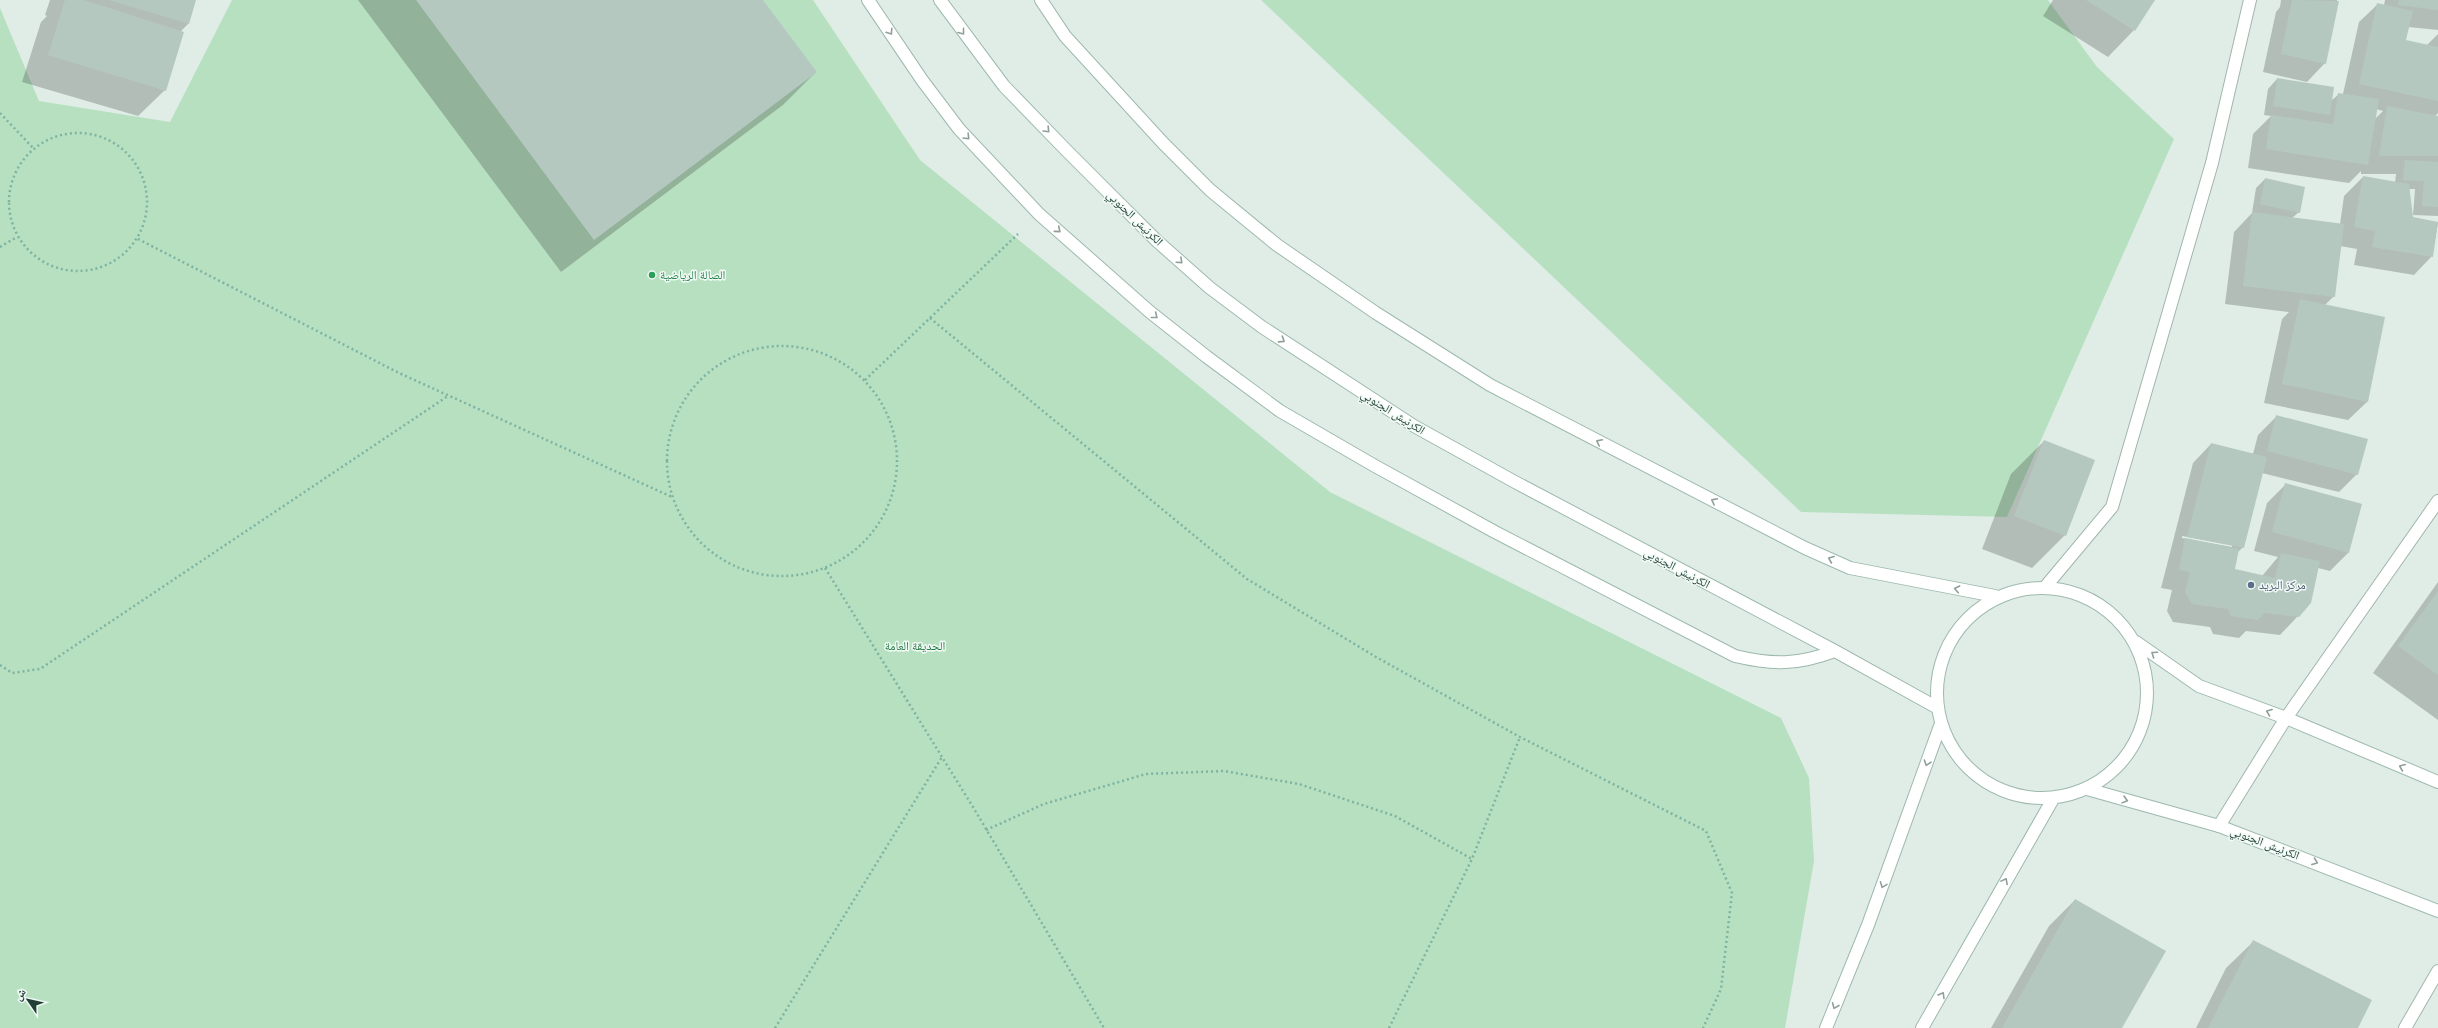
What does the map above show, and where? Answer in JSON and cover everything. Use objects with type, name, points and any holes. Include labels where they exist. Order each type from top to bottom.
[{"type":"main road","points":[[868,0],[922,80],[959,128],[1039,214],[1150,312],[1280,411],[1495,532],[1735,656],[1761,662],[1787,664],[1814,659],[1835,651]]},
{"type":"main road","name":"الكرنيش الجنوبي","points":[[940,0],[1004,86],[1122,208],[1198,278],[1262,327],[1414,426],[1835,651],[1936,707]]},
{"type":"main road","points":[[1041,0],[1065,36],[1210,190],[1277,245],[1376,313],[1490,385],[1805,548],[1850,568],[1995,596],[2046,586],[2099,602],[2136,642],[2199,686],[2286,718],[2438,782]]},
{"type":"main road","points":[[2046,586],[2112,507],[2212,163],[2250,0]]},
{"type":"main road","points":[[2219,826],[2286,718],[2438,501]]},
{"type":"main road","points":[[1995,596],[1960,623],[1939,663],[1936,707],[1940,726],[1965,768],[2005,794],[2053,799],[2087,789],[2122,763],[2143,726],[2148,683],[2136,642]]},
{"type":"main road","points":[[1826,1028],[1892,862],[1940,726]]},
{"type":"main road","name":"الكرنيش الجنوبي","points":[[2087,789],[2219,826],[2438,911]]},
{"type":"main road","points":[[1922,1028],[2053,799]]},
{"type":"main road","points":[[2405,1028],[2438,971]]},
{"type":"path","points":[[0,113],[34,149]]},
{"type":"path","points":[[83,132],[107,138],[126,151],[141,170],[148,194],[147,217],[138,239],[122,257],[101,268],[78,272],[56,269],[36,259],[17,237],[12,223],[8,201],[13,179],[23,160],[40,144],[60,135],[83,132]]},
{"type":"path","points":[[865,380],[1039,214]]},
{"type":"path","points":[[0,247],[17,237]]},
{"type":"path","points":[[138,239],[448,396],[672,497]]},
{"type":"path","points":[[930,318],[1247,580],[1376,657],[1520,737],[1706,831],[1732,893],[1721,989],[1703,1028]]},
{"type":"path","points":[[797,346],[834,358],[865,380],[886,411],[897,447],[895,484],[881,520],[857,548],[825,568],[789,576],[751,573],[717,557],[690,531],[672,497],[666,459],[674,421],[693,387],[723,362],[758,348],[797,346]]},
{"type":"path","points":[[0,665],[12,673],[40,669],[448,396]]},
{"type":"path","points":[[825,568],[942,757],[1104,1028]]},
{"type":"path","points":[[1389,1028],[1472,858],[1520,737]]},
{"type":"path","points":[[774,1028],[942,757]]},
{"type":"path","points":[[986,830],[1044,804],[1146,774],[1224,771],[1299,784],[1395,816],[1472,858]]},
{"type":"green space","name":"الحديقة العامة","points":[[232,0],[813,0],[920,160],[1330,492],[1781,718],[1809,778],[1814,861],[1785,1028],[0,1028],[0,8],[39,101],[170,122]]},
{"type":"green space","points":[[1261,0],[2048,0],[2097,67],[2174,139],[2007,517],[1801,512]]},
{"type":"building","points":[[65,0],[84,0],[184,32],[166,91],[48,55]]},
{"type":"building","points":[[109,0],[196,0],[189,24]]},
{"type":"building","points":[[416,0],[763,0],[817,72],[594,240]]},
{"type":"building","points":[[2086,0],[2155,0],[2135,31]]},
{"type":"building","points":[[2292,0],[2339,1],[2326,64],[2281,54]]},
{"type":"building","points":[[2399,0],[2438,0],[2438,10],[2398,5]]},
{"type":"building","points":[[2377,3],[2413,11],[2406,40],[2438,47],[2438,101],[2359,84]]},
{"type":"building","points":[[2277,78],[2334,87],[2330,115],[2273,106]]},
{"type":"building","points":[[2338,93],[2379,99],[2368,165],[2266,149],[2271,115],[2333,124]]},
{"type":"building","points":[[2387,106],[2438,116],[2438,156],[2379,156]]},
{"type":"building","points":[[2405,160],[2438,162],[2438,207],[2422,206],[2424,181],[2403,180]]},
{"type":"building","points":[[2363,176],[2409,184],[2413,217],[2438,222],[2433,257],[2372,247],[2375,231],[2354,227]]},
{"type":"building","points":[[2265,178],[2305,187],[2300,213],[2260,204]]},
{"type":"building","points":[[2252,212],[2344,224],[2335,297],[2243,286]]},
{"type":"building","points":[[2300,299],[2385,317],[2368,402],[2282,384]]},
{"type":"building","points":[[2276,415],[2368,439],[2358,475],[2267,451]]},
{"type":"building","points":[[2044,440],[2095,460],[2066,536],[2014,516]]},
{"type":"building","points":[[2211,443],[2267,457],[2244,548],[2187,537]]},
{"type":"building","points":[[2285,483],[2362,504],[2349,553],[2272,532]]},
{"type":"building","name":"مركز البريد","points":[[2185,538],[2239,549],[2235,569],[2275,578],[2281,553],[2320,561],[2311,603],[2299,617],[2264,613],[2258,620],[2231,616],[2228,609],[2192,604],[2185,592],[2190,572],[2179,570]]},
{"type":"building","points":[[2438,591],[2438,675],[2398,646]]},
{"type":"building","points":[[2075,899],[2166,951],[2122,1028],[2002,1028]]},
{"type":"building","points":[[2253,940],[2372,1000],[2358,1028],[2208,1028]]},
{"type":"place","name":"الصالة الرياضية","points":[[652,275]]},
{"type":"place","name":"مركز البريد","points":[[2251,585]]}]
